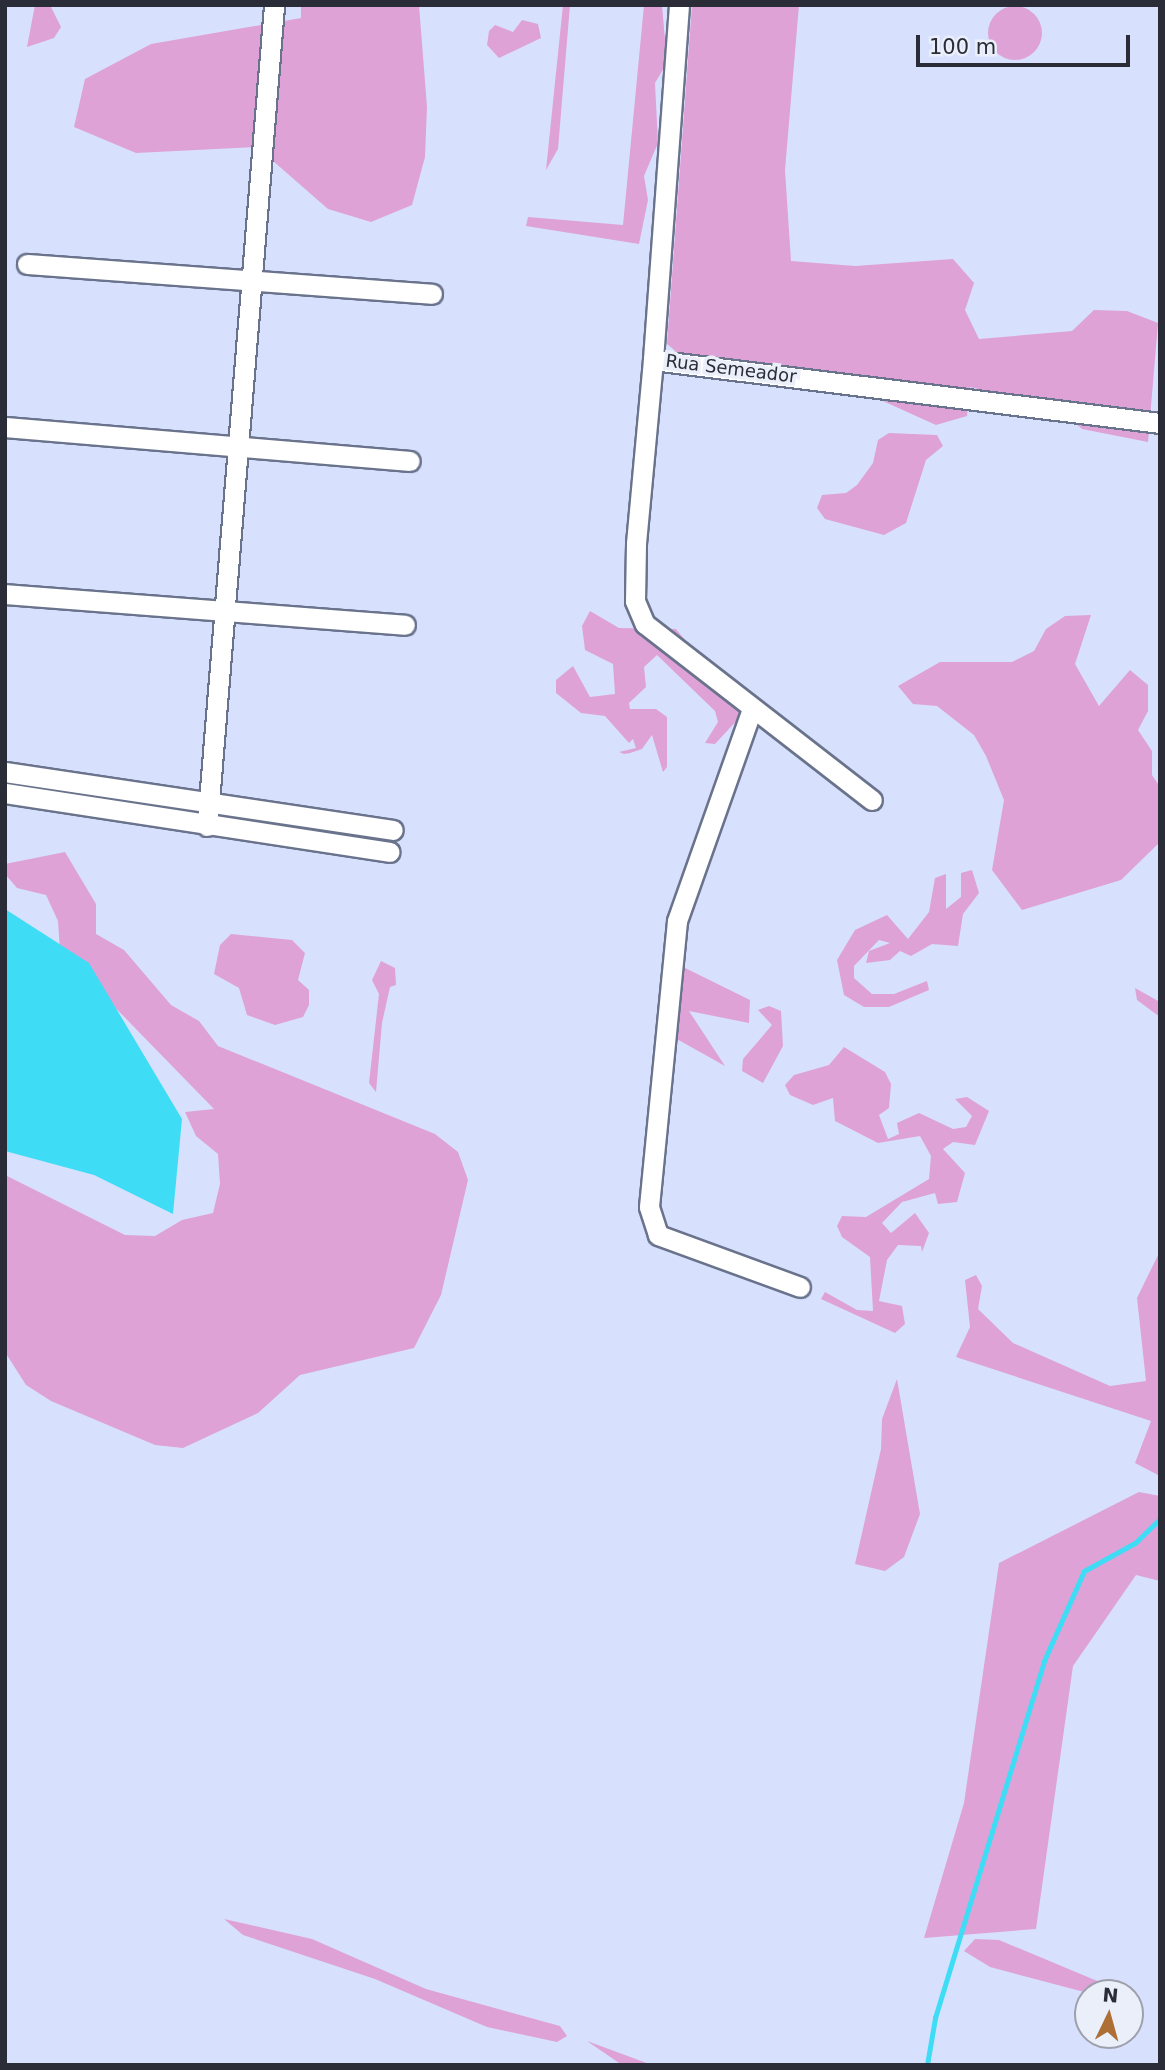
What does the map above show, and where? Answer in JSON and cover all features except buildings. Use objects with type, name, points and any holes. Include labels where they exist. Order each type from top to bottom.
[{"type":"street","points":[[207,826],[274,5]]},
{"type":"street","name":"Rua Semeador","points":[[679,5],[653,360],[1160,423]]},
{"type":"street","points":[[27,264],[253,278],[432,293]]},
{"type":"street","points":[[653,360],[635,601],[655,634],[872,800]]},
{"type":"street","points":[[5,427],[238,444],[410,461]]},
{"type":"street","points":[[5,594],[405,625]]},
{"type":"street","points":[[752,709],[677,921],[649,1207],[659,1235],[800,1287]]},
{"type":"street","points":[[5,772],[393,830]]},
{"type":"street","points":[[5,793],[390,852]]},
{"type":"shaded area","points":[[35,5],[50,5],[61,27],[54,38],[27,47]]},
{"type":"shaded area","points":[[301,5],[419,5],[427,107],[425,157],[412,205],[371,222],[328,209],[257,147],[136,153],[74,127],[85,79],[151,44],[301,18]]},
{"type":"shaded area","points":[[563,5],[570,5],[558,149],[546,170]]},
{"type":"shaded area","points":[[644,5],[662,5],[667,63],[655,83],[658,143],[644,176],[648,200],[639,244],[526,226],[528,217],[623,225]]},
{"type":"shaded area","points":[[692,5],[799,5],[785,170],[791,261],[855,266],[953,259],[974,283],[965,310],[979,339],[1072,331],[1094,310],[1127,311],[1158,323],[1148,442],[1082,429],[1058,408],[970,387],[967,416],[936,425],[834,379],[685,359],[667,344]]},
{"type":"shaded area","points":[[1015,6],[1034,14],[1042,33],[1034,52],[1015,60],[996,52],[988,33],[996,14]]},
{"type":"shaded area","points":[[522,20],[538,24],[541,38],[499,58],[487,45],[489,31],[495,25],[513,32]]},
{"type":"shaded area","points":[[889,433],[937,435],[943,446],[926,460],[906,523],[884,535],[825,519],[817,508],[822,495],[846,493],[857,485],[873,463],[878,440]]},
{"type":"shaded area","points":[[590,611],[619,628],[676,629],[743,711],[741,716],[715,744],[705,743],[718,722],[715,711],[657,655],[644,667],[646,687],[629,703],[630,709],[656,709],[667,717],[667,767],[663,772],[652,735],[642,749],[624,754],[619,752],[636,748],[633,739],[629,743],[605,716],[581,713],[556,693],[556,680],[573,666],[590,697],[615,694],[613,664],[585,650],[582,626]]},
{"type":"shaded area","points":[[1091,615],[1075,664],[1099,706],[1130,670],[1148,685],[1148,711],[1138,730],[1152,751],[1152,775],[1160,787],[1160,842],[1121,880],[1022,910],[992,870],[1004,800],[986,756],[974,735],[937,706],[913,704],[898,686],[940,662],[1012,662],[1034,651],[1046,629],[1065,616]]},
{"type":"shaded area","points":[[65,852],[96,904],[96,934],[124,950],[171,1005],[199,1021],[218,1046],[435,1134],[458,1152],[468,1180],[441,1295],[414,1348],[300,1375],[258,1413],[183,1448],[155,1445],[51,1401],[26,1385],[5,1352],[5,1175],[125,1235],[155,1236],[182,1220],[213,1213],[220,1184],[218,1154],[196,1136],[185,1112],[214,1109],[60,951],[58,921],[46,895],[17,888],[5,874],[5,864]]},
{"type":"shaded area","points":[[972,870],[979,893],[963,914],[958,946],[932,944],[911,956],[900,951],[890,960],[866,963],[869,951],[890,943],[879,940],[854,966],[854,978],[872,994],[894,994],[927,981],[929,990],[889,1007],[864,1007],[844,995],[837,960],[855,930],[887,915],[908,939],[929,912],[935,878],[946,874],[946,909],[961,897],[961,873]]},
{"type":"shaded area","points":[[231,934],[292,940],[305,953],[298,980],[309,990],[309,1005],[303,1017],[275,1025],[247,1015],[239,988],[214,974],[220,945]]},
{"type":"shaded area","points":[[381,961],[395,968],[396,985],[390,987],[382,1023],[376,1092],[369,1083],[379,994],[372,980]]},
{"type":"shaded area","points":[[677,964],[750,1000],[749,1023],[689,1011],[725,1066],[675,1038]]},
{"type":"shaded area","points":[[1135,988],[1160,1002],[1160,1017],[1137,1000]]},
{"type":"shaded area","points":[[769,1006],[781,1011],[783,1046],[763,1083],[742,1071],[743,1059],[772,1025],[758,1010]]},
{"type":"shaded area","points":[[844,1047],[885,1072],[891,1084],[889,1108],[879,1115],[888,1139],[899,1134],[897,1123],[919,1113],[953,1129],[966,1127],[972,1116],[955,1099],[967,1097],[989,1111],[975,1145],[953,1142],[943,1149],[965,1173],[957,1202],[938,1204],[935,1193],[902,1202],[882,1223],[891,1233],[915,1213],[929,1233],[922,1252],[921,1246],[898,1245],[887,1260],[879,1301],[902,1306],[905,1324],[895,1333],[821,1299],[825,1292],[857,1310],[873,1311],[870,1257],[842,1237],[837,1226],[842,1216],[866,1217],[929,1179],[931,1156],[920,1136],[878,1143],[835,1121],[833,1098],[813,1105],[790,1095],[785,1085],[794,1075],[829,1065]]},
{"type":"shaded area","points":[[1160,1251],[1160,1476],[1135,1463],[1151,1421],[956,1357],[970,1327],[965,1280],[976,1275],[982,1286],[978,1309],[1013,1343],[1110,1386],[1146,1381],[1137,1298]]},
{"type":"shaded area","points":[[897,1379],[920,1514],[904,1557],[885,1571],[855,1564],[881,1449],[882,1419]]},
{"type":"shaded area","points":[[1139,1492],[1160,1496],[1160,1581],[1136,1575],[1073,1666],[1036,1929],[924,1938],[964,1803],[999,1563]]},
{"type":"shaded area","points":[[224,1919],[312,1939],[426,1989],[560,2026],[567,2036],[557,2042],[487,2027],[375,1979],[243,1935]]},
{"type":"shaded area","points":[[975,1939],[999,1940],[1092,1979],[1074,1979],[1074,1989],[990,1967],[964,1951]]},
{"type":"shaded area","points":[[587,2041],[652,2065],[622,2065]]},
{"type":"water","points":[[5,909],[89,963],[182,1119],[173,1214],[94,1175],[5,1151]]},
{"type":"waterway","points":[[927,2065],[935,2018],[1044,1661],[1084,1571],[1135,1543],[1160,1519]]}]
